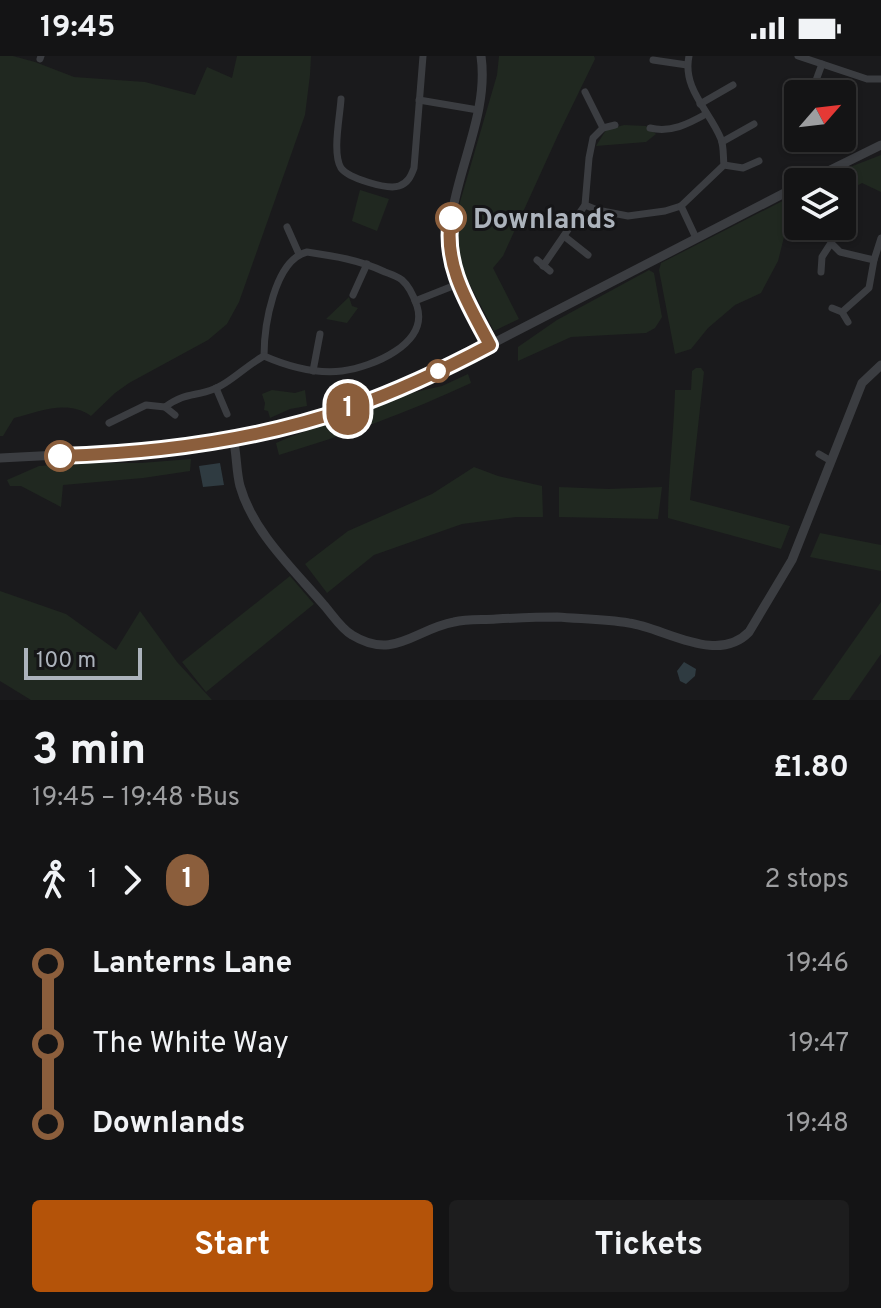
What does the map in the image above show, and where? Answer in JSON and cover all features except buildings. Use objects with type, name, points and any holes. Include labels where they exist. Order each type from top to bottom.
[{"type":"street","points":[[341,99],[337,151],[344,171],[350,176],[390,188],[406,182],[414,168],[423,56]]},
{"type":"street","points":[[481,56],[483,80],[450,225],[450,252],[458,284],[490,345]]},
{"type":"street","points":[[689,56],[687,65],[691,85],[722,142],[724,165]]},
{"type":"street","points":[[798,56],[867,79],[881,79]]},
{"type":"street","points":[[653,60],[687,65]]},
{"type":"street","points":[[816,80],[822,64]]},
{"type":"street","points":[[700,104],[733,85]]},
{"type":"street","points":[[585,92],[596,103],[603,128]]},
{"type":"street","points":[[419,100],[478,110]]},
{"type":"street","points":[[650,128],[661,135],[706,114]]},
{"type":"street","points":[[722,142],[754,124]]},
{"type":"street","points":[[543,265],[585,205],[593,138],[603,128],[615,125]]},
{"type":"street","points":[[834,168],[881,145]]},
{"type":"street","points":[[724,165],[743,168],[759,161]]},
{"type":"street","points":[[585,205],[628,216],[665,211],[681,206],[724,165]]},
{"type":"street","points":[[0,458],[155,450],[233,438],[348,409],[391,392],[552,315],[784,193]]},
{"type":"street","points":[[681,206],[696,238]]},
{"type":"street","points":[[287,227],[299,254]]},
{"type":"street","points":[[564,236],[588,253]]},
{"type":"street","points":[[842,312],[869,288],[881,238]]},
{"type":"street","points":[[821,272],[822,257],[831,243],[840,252],[874,260]]},
{"type":"street","points":[[307,252],[367,264],[401,280],[409,289],[419,313],[416,331],[395,351],[385,358],[343,371],[313,371],[264,356],[264,339],[280,277],[290,261],[299,254],[307,252]]},
{"type":"street","points":[[353,295],[367,264]]},
{"type":"street","points":[[415,301],[458,284]]},
{"type":"street","points":[[832,308],[842,312],[848,322]]},
{"type":"street","points":[[313,371],[320,334]]},
{"type":"street","points":[[165,407],[179,397],[216,388],[264,356]]},
{"type":"street","points":[[233,438],[240,485],[255,520],[349,634],[373,645],[389,646],[456,621],[547,617],[632,623],[695,644],[721,646],[749,632],[792,560],[862,383],[881,365]]},
{"type":"street","points":[[216,388],[227,414]]},
{"type":"street","points":[[109,423],[117,414],[146,405],[165,407],[175,415]]},
{"type":"street","points":[[819,454],[831,461]]},
{"type":"shaded area","points":[[0,56],[35,62],[74,77],[145,82],[195,95],[207,67],[232,78],[237,56],[311,56],[305,115],[239,302],[227,324],[208,340],[129,383],[91,416],[72,408],[43,410],[14,418],[3,436],[0,436]]},
{"type":"shaded area","points":[[499,56],[594,56],[595,59],[503,256],[493,268],[519,319],[494,331],[456,258],[460,202],[497,75]]},
{"type":"shaded area","points":[[624,125],[646,126],[656,134],[646,142],[596,146],[606,130]]},
{"type":"shaded area","points":[[881,155],[881,192],[862,183],[856,186],[856,168],[848,168]]},
{"type":"shaded area","points":[[360,190],[389,199],[377,231],[352,221]]},
{"type":"shaded area","points":[[784,200],[784,237],[778,261],[761,293],[735,305],[708,328],[691,349],[675,354],[659,270],[661,263]]},
{"type":"shaded area","points":[[649,270],[654,273],[662,317],[655,328],[646,333],[571,337],[518,361],[518,347],[557,320]]},
{"type":"shaded area","points":[[349,297],[352,306],[358,308],[347,323],[326,319]]},
{"type":"shaded area","points":[[696,368],[704,372],[690,500],[790,526],[781,549],[668,518],[675,390],[691,390],[692,371]]},
{"type":"shaded area","points":[[468,374],[471,383],[448,394],[279,455],[276,443],[290,437],[402,395],[442,386]]},
{"type":"shaded area","points":[[272,390],[295,393],[305,390],[307,406],[270,418],[268,411],[264,410],[262,394]]},
{"type":"shaded area","points":[[191,459],[190,471],[63,485],[61,507],[21,486],[10,486],[7,480],[39,466]]},
{"type":"shaded area","points":[[220,463],[224,485],[203,487],[199,466]]},
{"type":"shaded area","points":[[474,467],[542,486],[543,517],[462,524],[374,555],[327,593],[305,564],[348,531],[432,494]]},
{"type":"shaded area","points":[[559,487],[662,487],[658,519],[559,517]]},
{"type":"shaded area","points":[[820,533],[881,545],[881,571],[810,557]]},
{"type":"shaded area","points":[[290,576],[314,604],[206,692],[182,662]]},
{"type":"shaded area","points":[[0,591],[66,614],[116,650],[140,611],[177,662],[212,700],[31,700],[0,681]]},
{"type":"shaded area","points":[[881,602],[881,654],[849,700],[812,700]]},
{"type":"shaded area","points":[[684,662],[696,669],[695,676],[686,684],[680,681],[677,671]]},
{"type":"bus line","name":"1","points":[[60,456],[155,450],[284,427],[348,409],[391,392],[490,345],[458,284],[450,252],[451,218]]},
{"type":"place","name":"Downlands","points":[[451,218]]}]
